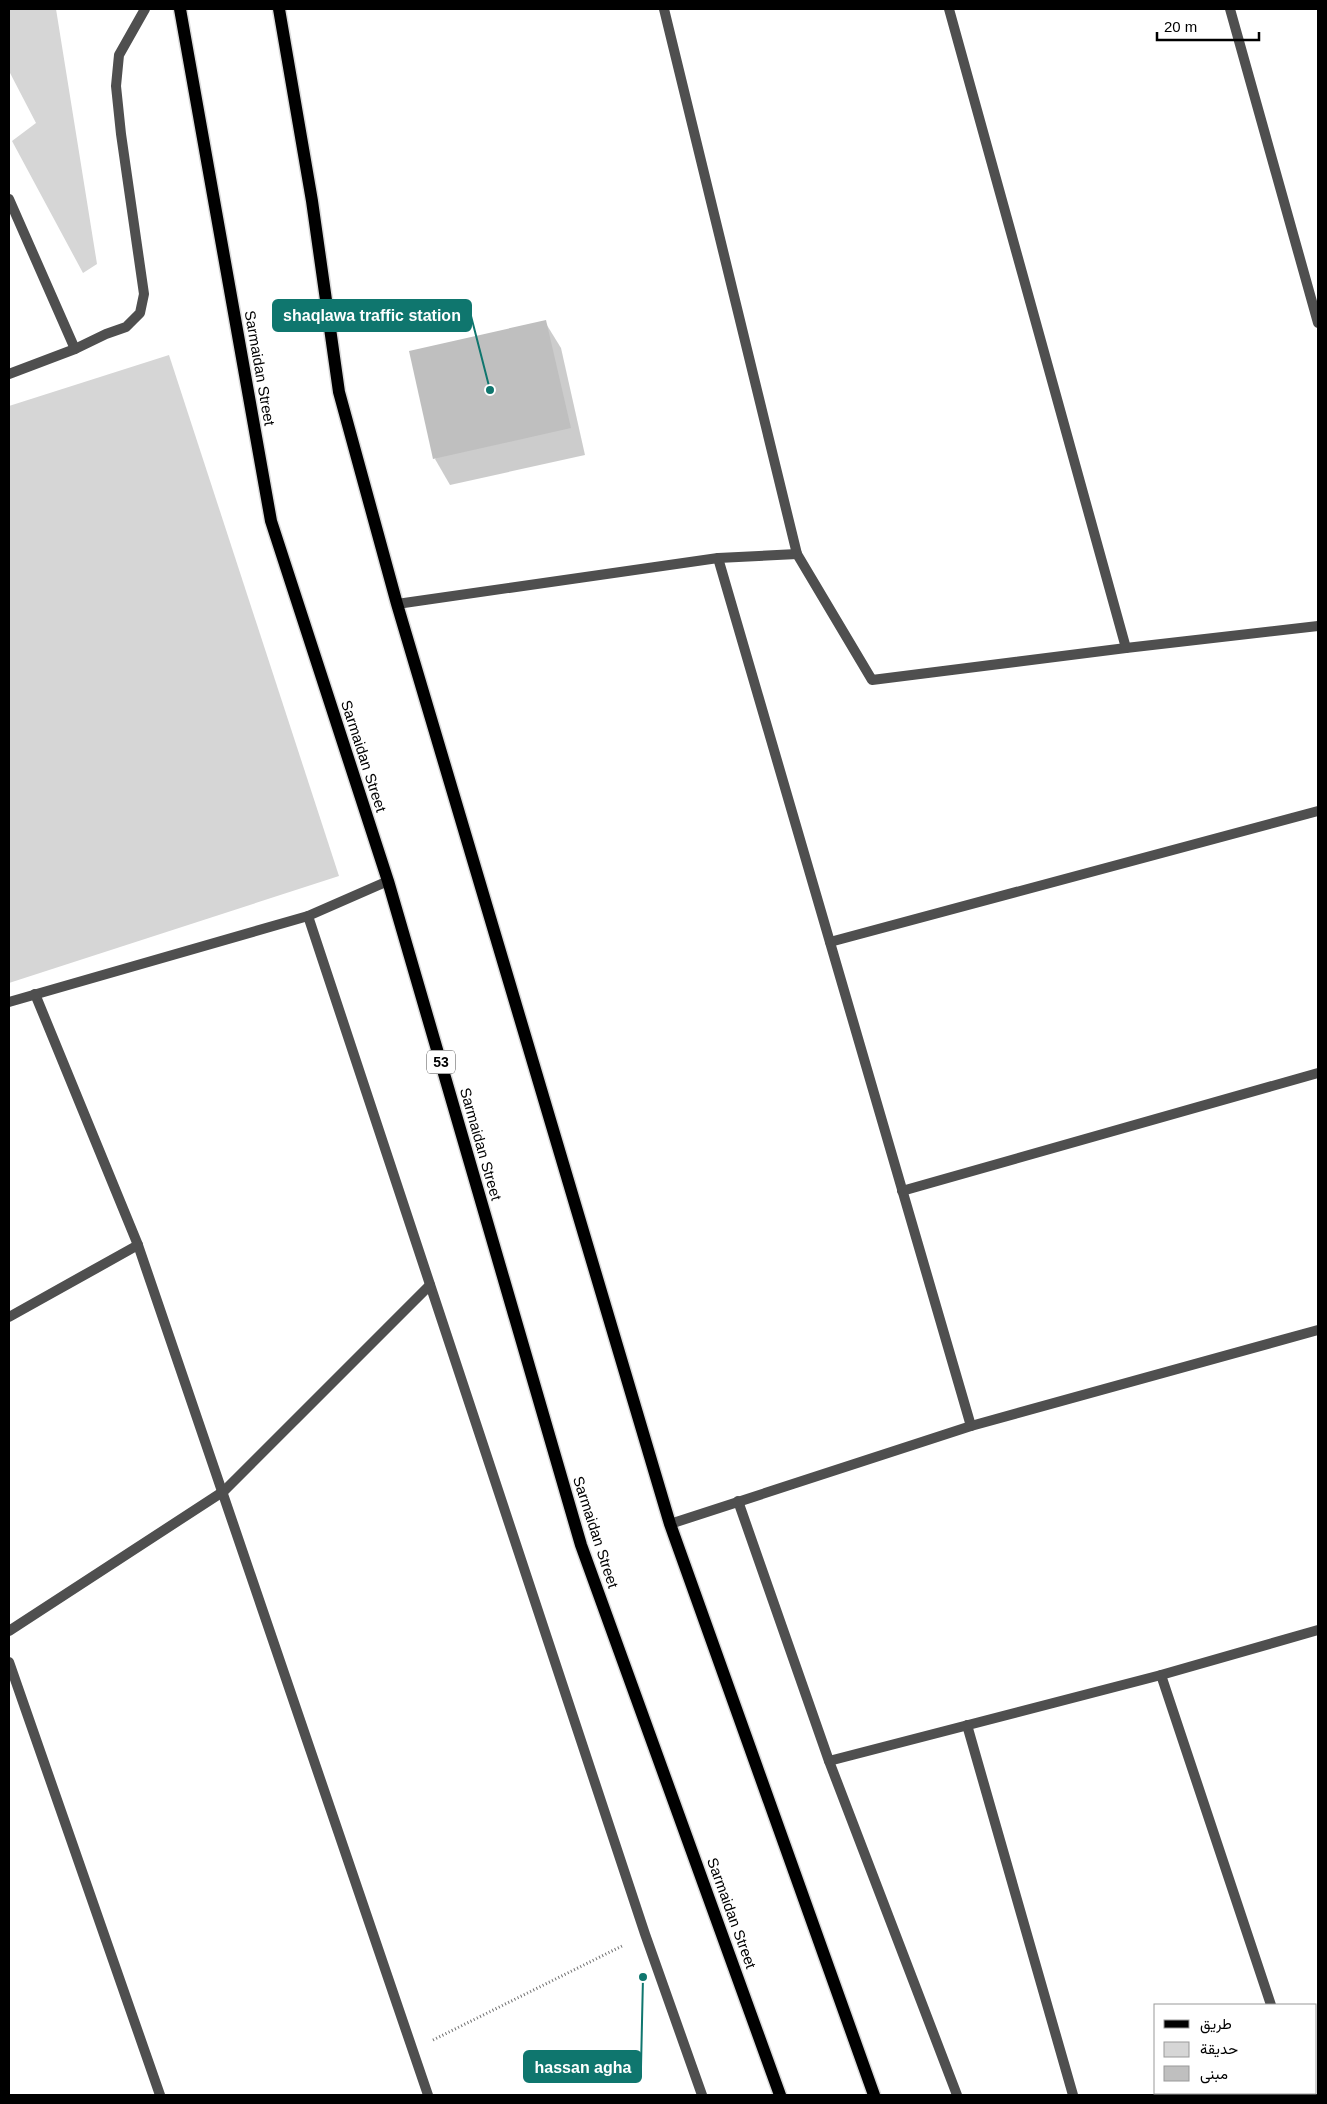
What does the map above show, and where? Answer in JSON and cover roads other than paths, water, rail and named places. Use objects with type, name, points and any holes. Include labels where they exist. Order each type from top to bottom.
[{"type":"main road","name":"Sarmaidan Street","points":[[180,9],[271,521],[388,881],[581,1545],[780,2095]]},
{"type":"main road","points":[[278,9],[312,201],[339,392],[397,604],[670,1524],[874,2095]]},
{"type":"street","points":[[9,374],[126,327],[140,313],[144,294],[116,86],[119,55],[145,9]]},
{"type":"street","points":[[664,9],[797,554],[872,680],[1318,626]]},
{"type":"street","points":[[949,9],[1126,648]]},
{"type":"street","points":[[1230,9],[1318,323]]},
{"type":"street","points":[[9,199],[75,349]]},
{"type":"street","points":[[397,604],[718,558],[797,554]]},
{"type":"street","points":[[718,558],[971,1426]]},
{"type":"street","points":[[830,942],[1318,811]]},
{"type":"street","points":[[9,1002],[308,916],[388,881]]},
{"type":"street","points":[[308,916],[644,1934],[702,2095]]},
{"type":"street","points":[[35,994],[138,1245],[224,1491],[428,2095]]},
{"type":"street","points":[[902,1191],[1318,1073]]},
{"type":"street","points":[[9,1317],[138,1245]]},
{"type":"street","points":[[9,1631],[224,1491],[430,1284]]},
{"type":"street","points":[[670,1524],[971,1426],[1318,1330]]},
{"type":"street","points":[[738,1502],[829,1761],[957,2095]]},
{"type":"street","points":[[829,1761],[1161,1675],[1318,1630]]},
{"type":"street","points":[[9,1662],[160,2095]]},
{"type":"street","points":[[1161,1675],[1271,2004]]},
{"type":"street","points":[[967,1725],[1073,2095]]},
{"type":"place","name":"shaqlawa traffic station","points":[[490,390]]},
{"type":"place","name":"hassan agha","points":[[643,1977]]}]
